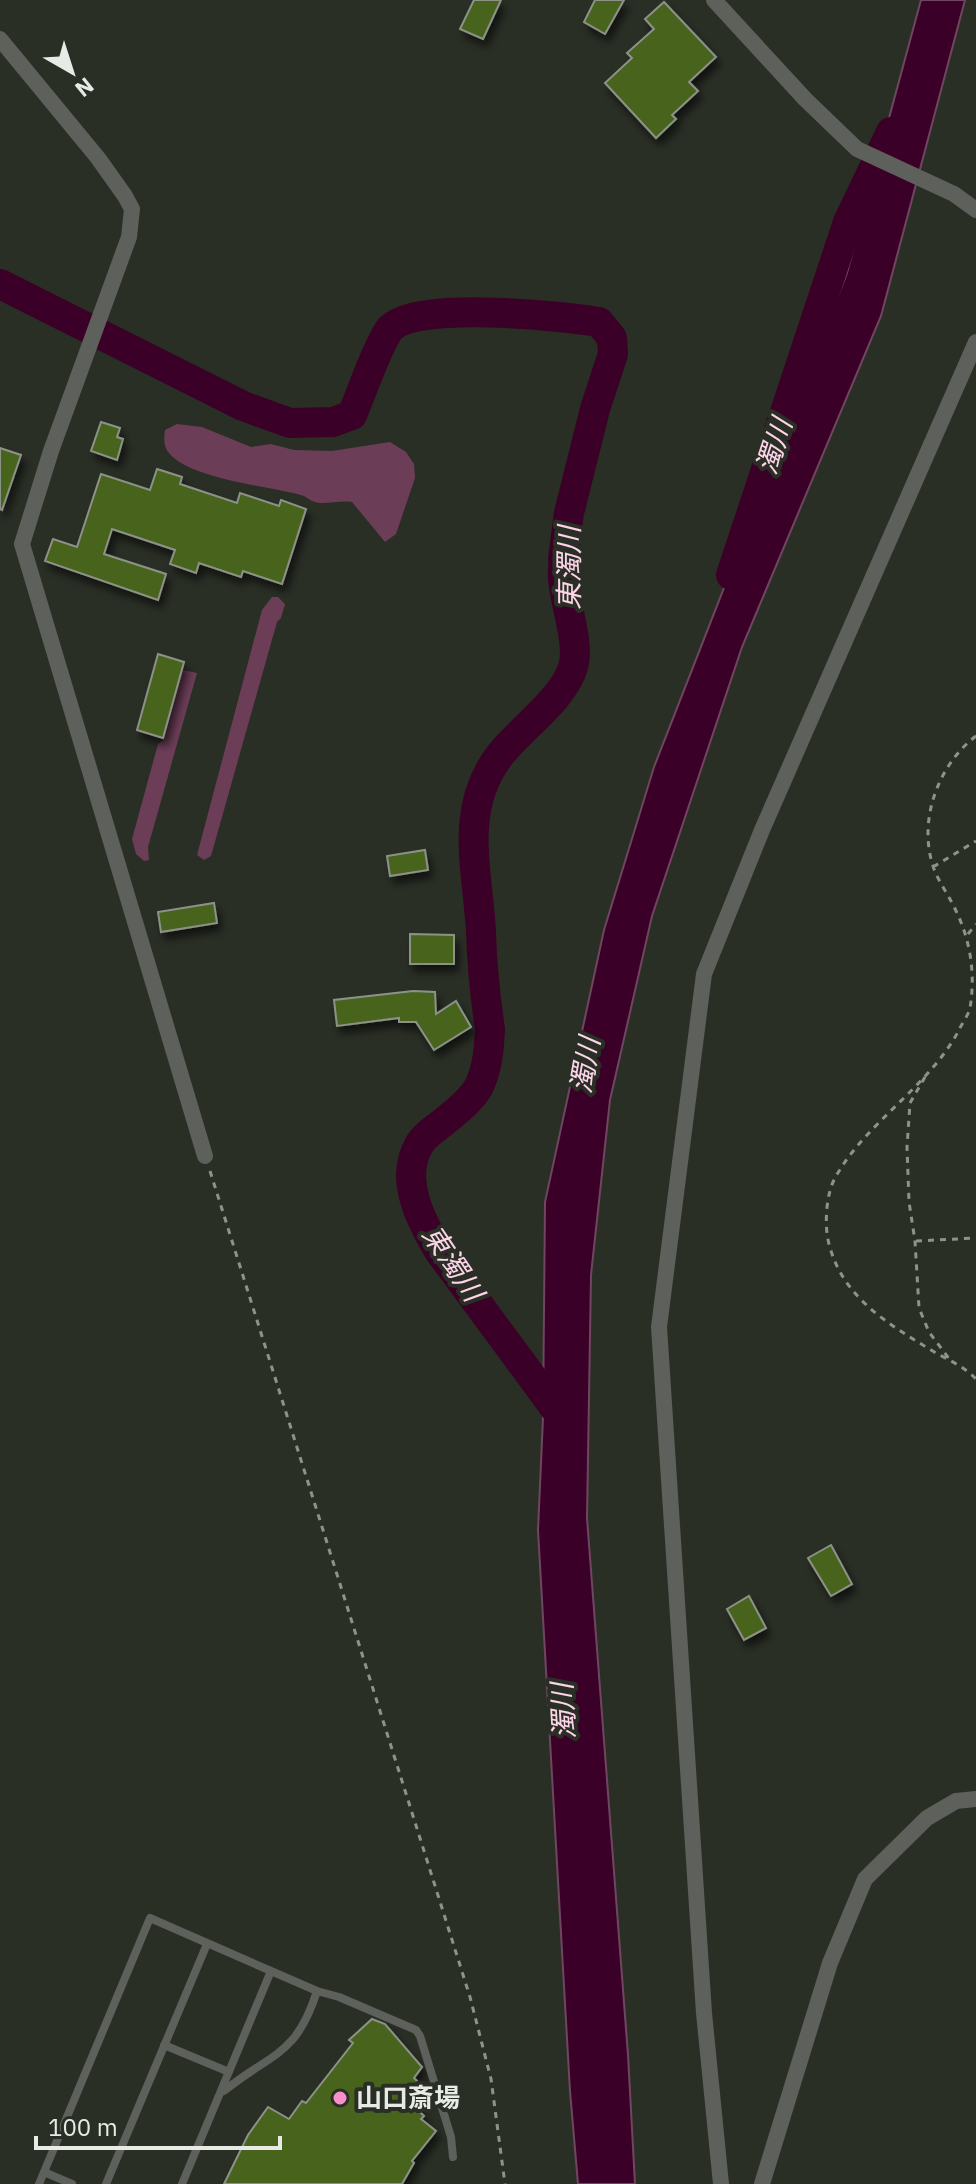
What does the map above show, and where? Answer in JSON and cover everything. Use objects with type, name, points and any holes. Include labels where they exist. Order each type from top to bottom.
[{"type":"street","points":[[714,0],[805,99],[857,149],[954,194],[976,210]]},
{"type":"street","points":[[0,39],[98,158],[132,209],[129,237],[23,534],[23,554],[205,1156]]},
{"type":"street","points":[[721,2184],[702,1997],[659,1327],[704,974],[762,830],[976,342]]},
{"type":"street","points":[[762,2184],[830,1963],[865,1879],[927,1818],[956,1801],[976,1799]]},
{"type":"lane","points":[[39,2184],[150,1918],[317,1991],[339,1997],[416,2030],[451,2137],[453,2157]]},
{"type":"lane","points":[[106,2184],[207,1944]]},
{"type":"lane","points":[[182,2184],[271,1971]]},
{"type":"lane","points":[[221,2093],[277,2056],[293,2041],[303,2027],[317,1991]]},
{"type":"lane","points":[[164,2045],[229,2072]]},
{"type":"lane","points":[[44,2172],[72,2184]]},
{"type":"path","points":[[976,736],[947,768],[934,796],[926,831],[933,867],[967,934],[975,969],[969,1010],[953,1042],[833,1180],[828,1203],[828,1242],[840,1272],[856,1297],[885,1320],[976,1379]]},
{"type":"path","points":[[933,867],[976,841]]},
{"type":"path","points":[[967,934],[976,924]]},
{"type":"path","points":[[927,1074],[910,1103],[907,1147],[909,1202],[919,1308],[929,1332],[950,1361]]},
{"type":"path","points":[[205,1156],[470,1997],[491,2079],[505,2184]]},
{"type":"path","points":[[915,1241],[976,1238]]},
{"type":"shaded area","points":[[177,424],[202,427],[251,447],[271,444],[294,450],[332,451],[390,442],[406,452],[414,464],[415,478],[396,534],[385,542],[352,502],[315,502],[290,492],[195,470],[180,462],[166,448],[165,430]]},
{"type":"shaded area","points":[[272,597],[278,597],[285,604],[277,622],[211,856],[204,860],[197,855],[262,610]]},
{"type":"shaded area","points":[[183,670],[197,673],[148,847],[149,860],[144,861],[136,854],[132,839],[158,744],[164,740]]},
{"type":"water","points":[[921,0],[965,0],[881,316],[742,647],[652,916],[610,1100],[591,1275],[587,1518],[635,2184],[578,2184],[538,1530],[543,1418],[545,1202],[604,930],[654,767],[847,273]]},
{"type":"building","points":[[474,0],[501,0],[483,39],[460,29]]},
{"type":"building","points":[[595,0],[624,0],[605,34],[584,22]]},
{"type":"building","points":[[664,2],[716,57],[689,82],[698,91],[672,115],[676,119],[656,138],[605,83],[632,58],[627,53],[654,29],[645,19]]},
{"type":"building","points":[[101,422],[120,428],[117,437],[123,439],[117,460],[91,451]]},
{"type":"building","points":[[0,448],[21,455],[2,510],[0,509]]},
{"type":"building","points":[[157,469],[182,477],[180,484],[237,503],[240,493],[279,506],[281,500],[306,509],[282,584],[243,571],[241,577],[199,563],[196,573],[170,564],[175,550],[112,529],[104,554],[166,574],[158,600],[45,561],[53,539],[77,547],[101,474],[150,490]]},
{"type":"building","points":[[158,654],[184,662],[163,738],[137,730]]},
{"type":"building","points":[[425,850],[428,870],[390,876],[387,856]]},
{"type":"building","points":[[214,903],[217,923],[161,932],[158,912]]},
{"type":"building","points":[[410,934],[454,935],[454,964],[410,964]]},
{"type":"building","points":[[413,991],[435,992],[436,1014],[456,1001],[471,1027],[434,1050],[416,1022],[399,1022],[399,1018],[337,1026],[334,1000]]},
{"type":"building","points":[[831,1545],[852,1584],[831,1596],[808,1558]]},
{"type":"building","points":[[749,1596],[766,1628],[744,1640],[727,1609]]},
{"type":"building","name":"山口斎場","points":[[372,2019],[385,2024],[422,2067],[414,2078],[429,2093],[416,2108],[424,2116],[421,2119],[436,2131],[412,2161],[414,2163],[402,2184],[224,2184],[248,2135],[268,2107],[289,2119],[302,2101],[306,2103],[353,2043],[349,2040]]},
{"type":"waterway","name":"濁川","points":[[731,575],[848,222],[891,132]]},
{"type":"waterway","name":"東濁川","points":[[0,284],[243,406],[290,423],[333,422],[352,415],[389,330],[403,321],[425,315],[488,312],[554,316],[599,322],[612,338],[613,354],[595,409],[569,513],[563,559],[563,582],[574,641],[573,667],[551,702],[500,755],[487,776],[475,819],[475,864],[490,1029],[485,1070],[470,1099],[421,1141],[411,1172],[419,1213],[439,1251],[557,1411]]},
{"type":"place","name":"山口斎場","points":[[340,2098]]}]
